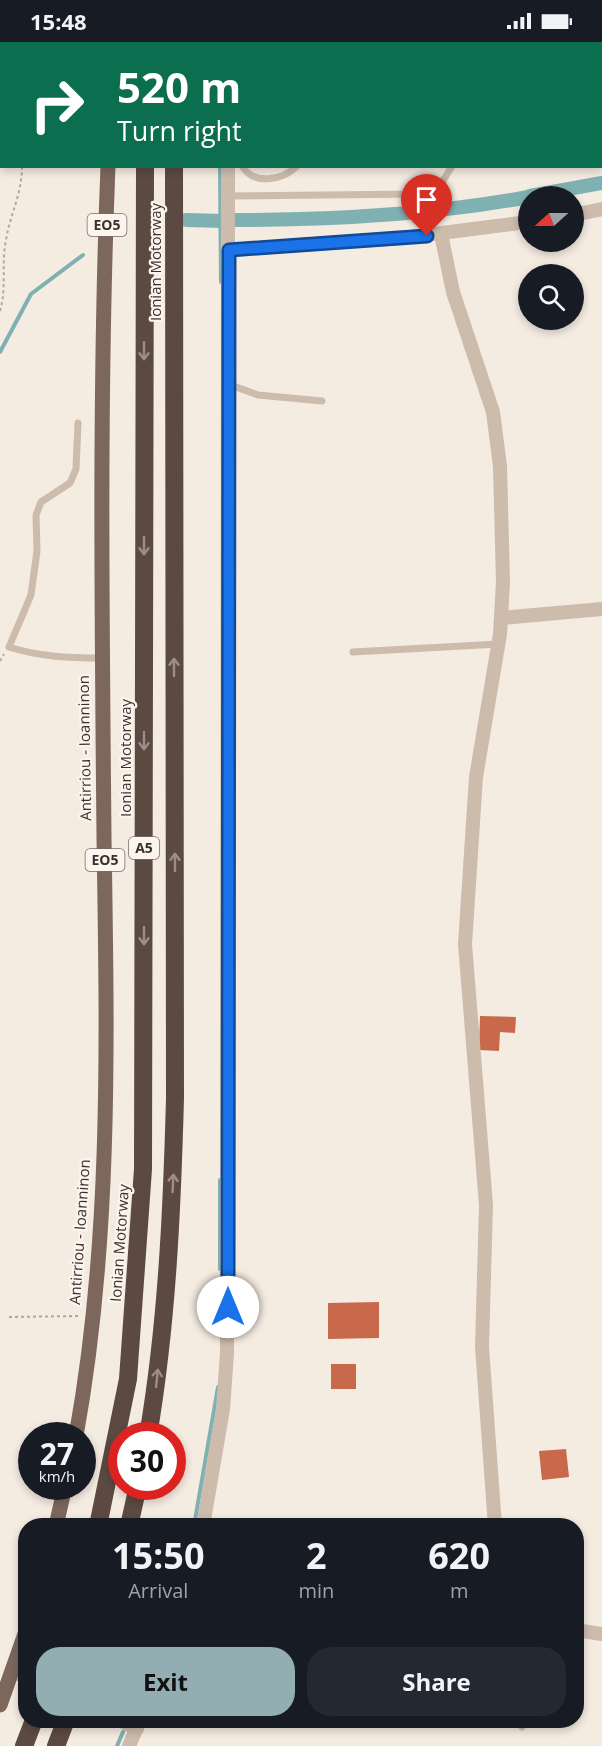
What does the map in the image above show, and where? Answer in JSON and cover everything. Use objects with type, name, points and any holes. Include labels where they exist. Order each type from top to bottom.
[{"type":"highway","name":"Ionian Motorway","points":[[100,1518],[128,1379],[143,1169],[145,168]]},
{"type":"highway","name":"Ionian Motorway","points":[[150,1422],[157,1377],[170,1244],[175,1098],[174,168]]},
{"type":"highway","points":[[131,1518],[135,1500]]},
{"type":"highway","points":[[24,1746],[31,1728]]},
{"type":"highway","points":[[56,1746],[63,1728]]},
{"type":"main road","name":"Antirriou - Ioanninon","points":[[78,1422],[99,1252],[106,1102],[102,658],[108,168]]},
{"type":"main road","points":[[58,1518],[62,1500]]},
{"type":"main road","points":[[0,1705],[18,1676]]},
{"type":"street","points":[[204,1518],[223,1409],[227,1353],[228,168]]},
{"type":"street","points":[[584,213],[602,209]]},
{"type":"street","points":[[229,250],[441,234],[518,223]]},
{"type":"street","points":[[441,234],[453,291],[489,397],[496,433],[502,525],[499,644],[476,777],[465,944],[486,1193],[487,1237],[482,1347],[494,1518]]},
{"type":"street","points":[[501,618],[602,609]]},
{"type":"street","points":[[584,1631],[602,1634]]},
{"type":"street","points":[[129,1746],[138,1728]]},
{"type":"lane","points":[[244,168],[250,176],[260,179],[289,173],[295,168]]},
{"type":"lane","points":[[228,196],[418,194],[441,184],[451,168]]},
{"type":"lane","points":[[228,384],[258,394],[322,401]]},
{"type":"lane","points":[[78,423],[76,469],[70,483],[41,502],[36,515],[37,551],[31,595],[9,647],[53,657],[102,658]]},
{"type":"lane","points":[[353,652],[499,644]]},
{"type":"path","points":[[0,311],[6,281],[5,241],[19,199],[22,168]]},
{"type":"path","points":[[9,1317],[59,1315],[92,1317]]},
{"type":"building","points":[[480,1016],[516,1017],[515,1033],[500,1032],[499,1051],[479,1050]]},
{"type":"building","points":[[379,1302],[379,1338],[328,1339],[328,1303]]},
{"type":"building","points":[[331,1364],[356,1364],[356,1389],[331,1389]]},
{"type":"building","points":[[566,1449],[569,1477],[542,1480],[539,1451]]},
{"type":"waterway","points":[[220,168],[221,282]]},
{"type":"waterway","points":[[584,186],[602,183]]},
{"type":"waterway","points":[[235,220],[382,215],[518,199]]},
{"type":"waterway","points":[[186,220],[224,221]]},
{"type":"waterway","points":[[0,352],[31,294],[83,255]]},
{"type":"waterway","points":[[220,1180],[220,1269]]},
{"type":"waterway","points":[[195,1518],[218,1387]]},
{"type":"waterway","points":[[117,1746],[123,1732]]},
{"type":"route","points":[[228,1307],[229,250],[427,236]]}]
